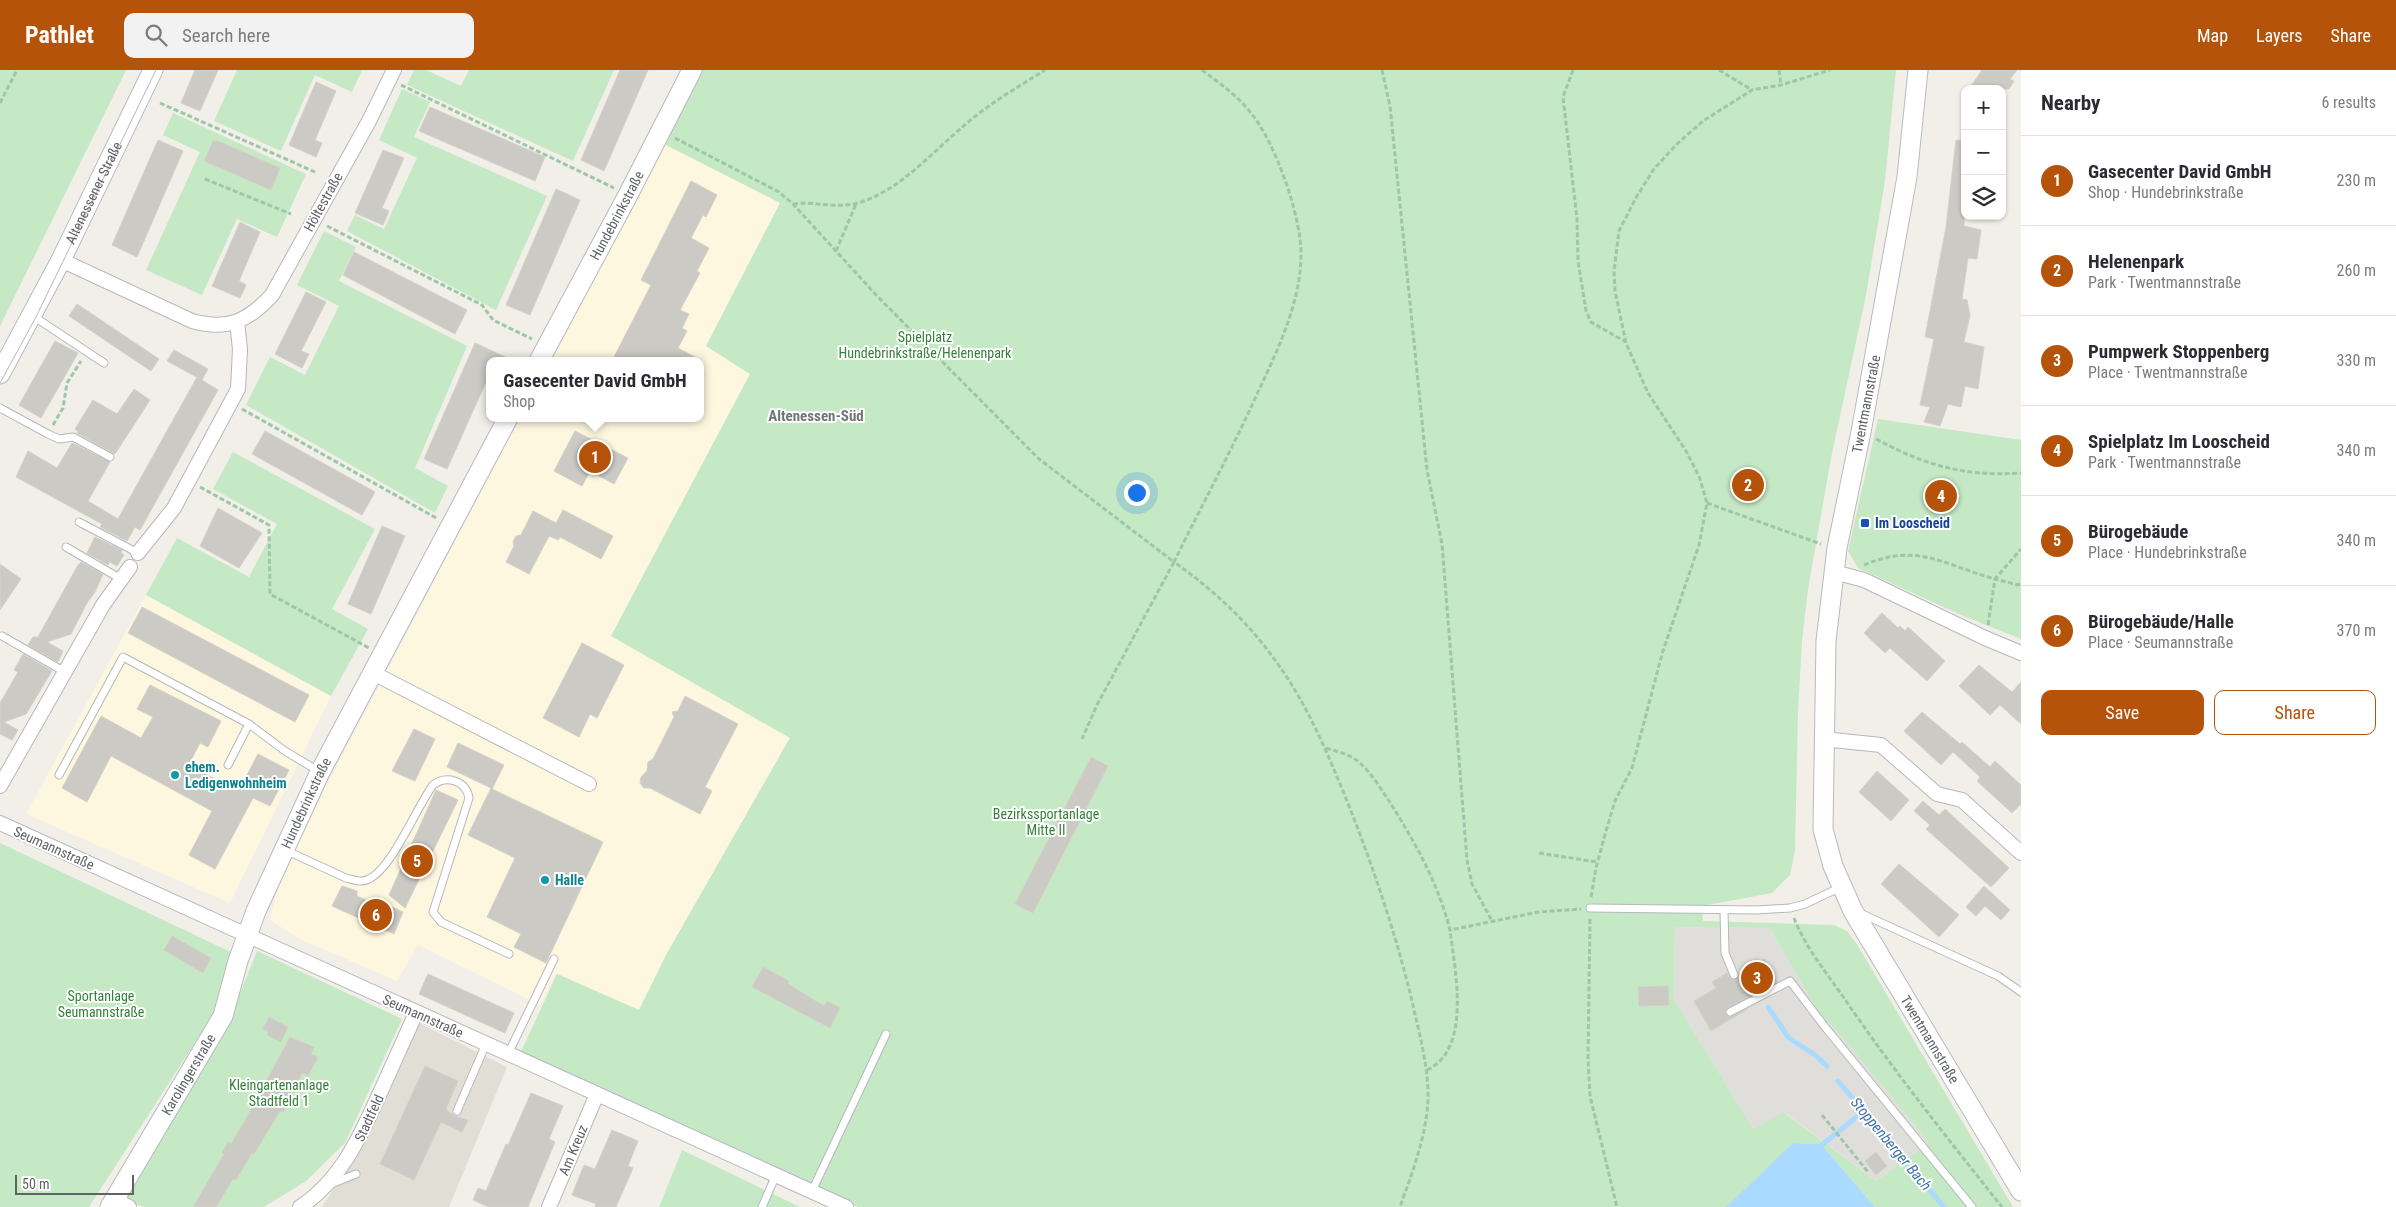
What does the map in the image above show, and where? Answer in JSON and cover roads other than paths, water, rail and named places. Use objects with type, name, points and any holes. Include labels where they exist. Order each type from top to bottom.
[{"type":"street","name":"Altenessener Straße","points":[[0,374],[33,316],[153,70]]},
{"type":"street","name":"Hundebrinkstraße","points":[[543,354],[692,70]]},
{"type":"street","name":"Twentmannstraße","points":[[1918,70],[1908,177],[1861,432],[1837,548],[1839,573],[1826,641],[1823,829],[1842,887],[1853,910],[2021,1191]]},
{"type":"street","name":"Höltestraße","points":[[61,260],[192,321],[208,325],[237,322],[260,308],[272,295],[392,75]]},
{"type":"street","points":[[138,553],[174,508],[238,389],[240,349],[237,322]]},
{"type":"street","name":"Hundebrinkstraße","points":[[246,934],[320,772],[506,422]]},
{"type":"street","points":[[0,786],[102,605],[130,567]]},
{"type":"street","points":[[1839,573],[1864,580],[1985,638],[2021,653]]},
{"type":"street","points":[[372,673],[589,784]]},
{"type":"street","points":[[1823,739],[1881,745],[1937,794],[1962,800],[2021,853]]},
{"type":"street","name":"Seumannstraße","points":[[0,823],[846,1207]]},
{"type":"street","name":"Karolingerstraße","points":[[118,1204],[223,1016],[246,934]]},
{"type":"street","name":"Stadtfeld","points":[[305,1205],[336,1174],[353,1150],[416,1013]]},
{"type":"street","name":"Am Kreuz","points":[[549,1207],[597,1094]]},
{"type":"lane","points":[[33,316],[104,363]]},
{"type":"lane","points":[[0,408],[59,439],[73,437],[110,457]]},
{"type":"lane","points":[[79,522],[138,553]]},
{"type":"lane","points":[[66,548],[121,579]]},
{"type":"lane","points":[[2,636],[65,672]]},
{"type":"lane","points":[[59,775],[123,657],[249,724],[285,751],[320,772]]},
{"type":"lane","points":[[228,765],[249,724]]},
{"type":"lane","points":[[284,850],[346,878],[356,881],[370,878],[388,861],[433,784],[439,780],[451,779],[464,787],[469,798],[433,912],[441,922],[509,954]]},
{"type":"lane","points":[[1590,908],[1724,910],[1790,908],[1805,904],[1842,887]]},
{"type":"lane","points":[[1724,910],[1725,954],[1734,975]]},
{"type":"lane","points":[[1853,910],[1998,976],[2021,992]]},
{"type":"lane","points":[[508,1054],[554,959]]},
{"type":"lane","points":[[1730,1012],[1790,981],[1825,1027],[1972,1207]]},
{"type":"lane","points":[[812,1191],[886,1034]]},
{"type":"lane","points":[[457,1111],[486,1044]]},
{"type":"lane","points":[[324,1187],[356,1174]]},
{"type":"lane","points":[[762,1207],[776,1175]]},
{"type":"water","points":[[1793,1143],[1821,1144],[1875,1207],[1726,1207]]},
{"type":"waterway","name":"Stoppenberger Bach","points":[[1768,1007],[1789,1038],[1815,1055],[1827,1066]]},
{"type":"waterway","name":"Stoppenberger Bach","points":[[1838,1081],[1944,1207]]},
{"type":"waterway","points":[[1818,1148],[1864,1111]]},
{"type":"tram line","points":[[0,383],[36,317],[156,70]]},
{"type":"place","name":"Gasecenter David GmbH","points":[[595,457]]},
{"type":"place","name":"Helenenpark","points":[[1748,485]]},
{"type":"place","name":"Spielplatz Im Looscheid","points":[[1941,496]]},
{"type":"place","name":"Im Looscheid","points":[[1865,523]]},
{"type":"place","name":"ehem. Ledigenwohnheim","points":[[175,775]]},
{"type":"place","name":"Bürogebäude","points":[[417,861]]},
{"type":"place","name":"Halle","points":[[545,880]]},
{"type":"place","name":"Bürogebäude/Halle","points":[[376,915]]},
{"type":"place","name":"Pumpwerk Stoppenberg","points":[[1757,978]]},
{"type":"district","name":"Altenessen-Süd","points":[[816,416]]},
{"type":"park label","name":"Spielplatz Hundebrinkstraße/Helenenpark","points":[[925,346]]},
{"type":"park label","name":"Bezirkssportanlage Mitte II","points":[[1046,822]]},
{"type":"park label","name":"Sportanlage Seumannstraße","points":[[101,1004]]},
{"type":"park label","name":"Kleingartenanlage Stadtfeld 1","points":[[279,1094]]}]
